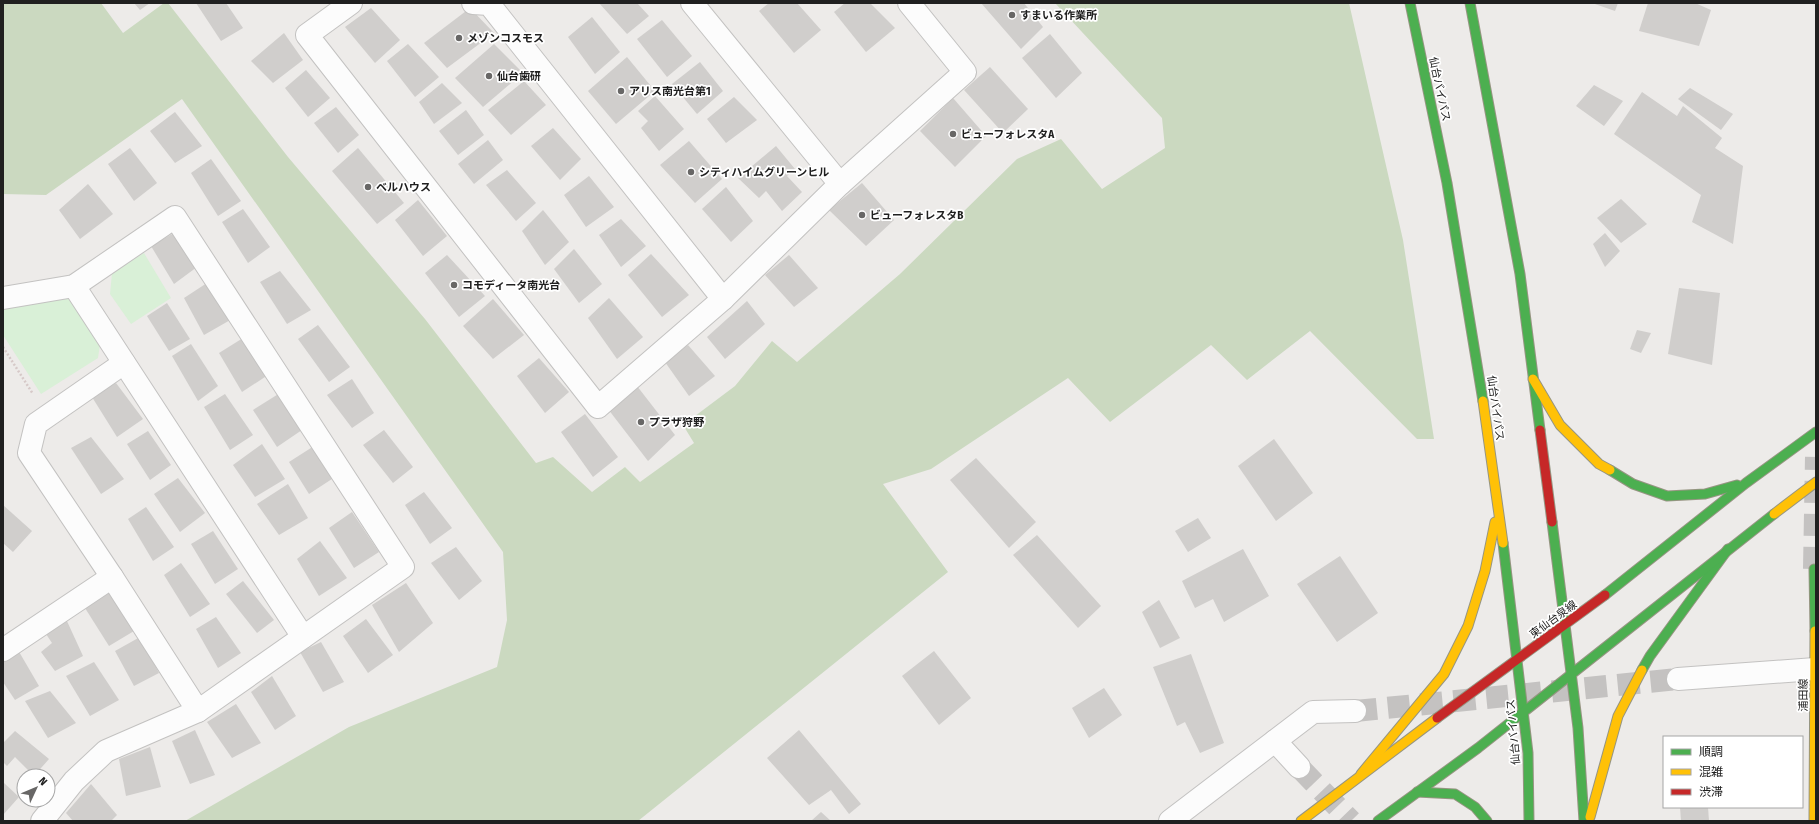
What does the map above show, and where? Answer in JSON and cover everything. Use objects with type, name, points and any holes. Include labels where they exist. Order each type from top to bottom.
[{"type":"main road","name":"仙台バイパス","points":[[1410,3],[1448,190],[1475,346],[1498,505],[1524,711],[1528,753],[1529,821]]},
{"type":"main road","points":[[1470,3],[1520,274],[1578,728],[1584,821]]},
{"type":"main road","points":[[1533,379],[1560,424],[1599,464],[1633,484],[1667,496],[1705,494],[1746,483]]},
{"type":"main road","name":"東仙台泉線","points":[[1301,821],[1361,774],[1616,587],[1746,483],[1816,432]]},
{"type":"main road","points":[[1378,821],[1478,748],[1571,673],[1816,482]]},
{"type":"main road","points":[[1361,774],[1444,674],[1465,634],[1485,571],[1498,505]]},
{"type":"main road","points":[[1588,821],[1618,716],[1627,698],[1650,656],[1728,550]]},
{"type":"main road","name":"浦田線","points":[[1814,569],[1814,821]]},
{"type":"main road","points":[[1417,792],[1455,794],[1475,807],[1487,821]]},
{"type":"street","points":[[351,3],[307,34],[598,407],[722,299],[840,184],[965,72],[909,3]]},
{"type":"street","points":[[473,3],[488,4],[722,299]]},
{"type":"street","points":[[692,3],[840,184]]},
{"type":"street","points":[[3,298],[74,286],[175,217],[404,567],[198,712],[106,751],[74,781],[42,821]]},
{"type":"street","points":[[74,286],[303,638]]},
{"type":"street","points":[[124,363],[36,424],[29,452],[112,577],[198,712]]},
{"type":"street","points":[[3,650],[112,577]]},
{"type":"street","points":[[1678,679],[1815,669]]},
{"type":"street","points":[[1170,821],[1314,712],[1355,711]]},
{"type":"street","points":[[1275,741],[1299,767]]},
{"type":"path","points":[[3,347],[47,416]]},
{"type":"green space","points":[[3,3],[101,3],[123,33],[164,3],[168,3],[288,157],[425,319],[536,463],[553,457],[592,492],[625,467],[640,482],[694,443],[683,425],[735,386],[772,341],[797,362],[900,274],[1017,159],[1061,139],[1102,189],[1165,148],[1162,118],[1055,3],[1349,3],[1403,240],[1434,439],[1417,439],[1310,331],[1247,380],[1211,345],[1110,422],[1068,378],[931,469],[883,484],[948,572],[638,821],[185,821],[349,727],[497,667],[507,620],[503,552],[182,99],[46,195],[3,194]]},
{"type":"green space","points":[[144,253],[171,298],[131,324],[110,294],[112,273]]},
{"type":"green space","points":[[70,292],[101,338],[98,358],[41,394],[3,335],[3,304]]},
{"type":"building","points":[[134,3],[150,3],[140,10]]},
{"type":"building","points":[[196,3],[226,3],[243,28],[221,41]]},
{"type":"building","points":[[599,3],[637,3],[649,16],[627,34]]},
{"type":"building","points":[[769,3],[797,3],[821,30],[794,53],[759,11]]},
{"type":"building","points":[[845,3],[870,3],[895,28],[866,52],[834,12]]},
{"type":"building","name":"すまいる作業所","points":[[981,3],[1024,3],[1043,27],[1021,49]]},
{"type":"building","points":[[1592,3],[1618,3],[1615,11]]},
{"type":"building","points":[[1648,3],[1695,3],[1711,10],[1699,46],[1639,31]]},
{"type":"building","points":[[371,8],[400,40],[375,63],[345,27]]},
{"type":"building","name":"メゾンコスモス","points":[[470,8],[494,33],[447,68],[424,43]]},
{"type":"building","points":[[592,17],[620,52],[595,74],[568,37]]},
{"type":"building","points":[[662,20],[692,56],[667,77],[637,39]]},
{"type":"building","points":[[284,33],[303,60],[273,83],[251,61]]},
{"type":"building","points":[[1050,34],[1082,73],[1056,98],[1022,58]]},
{"type":"building","points":[[408,44],[439,77],[415,97],[387,61]]},
{"type":"building","name":"仙台歯研","points":[[494,44],[523,73],[483,107],[455,78]]},
{"type":"building","name":"アリス南光台第1","points":[[627,57],[655,91],[616,124],[588,91]]},
{"type":"building","points":[[700,62],[723,91],[697,114],[672,84]]},
{"type":"building","points":[[990,67],[1028,109],[1003,133],[964,90]]},
{"type":"building","points":[[306,70],[330,98],[308,117],[285,88]]},
{"type":"building","points":[[524,81],[546,105],[511,135],[488,110]]},
{"type":"building","points":[[442,83],[462,103],[434,124],[419,102]]},
{"type":"building","points":[[1594,85],[1623,101],[1604,126],[1576,106]]},
{"type":"building","points":[[1690,88],[1733,114],[1721,130],[1678,99]]},
{"type":"building","points":[[1642,92],[1677,116],[1683,106],[1722,138],[1715,148],[1743,166],[1733,244],[1692,222],[1701,195],[1614,134]]},
{"type":"building","points":[[655,96],[684,129],[659,151],[641,128],[648,121],[638,111]]},
{"type":"building","points":[[734,97],[757,120],[726,143],[707,119]]},
{"type":"building","name":"ビューフォレスタA","points":[[953,98],[986,136],[955,167],[920,131]]},
{"type":"building","points":[[336,107],[359,135],[338,153],[314,123]]},
{"type":"building","points":[[466,110],[484,135],[458,155],[439,131]]},
{"type":"building","points":[[175,112],[202,146],[175,163],[150,131]]},
{"type":"building","points":[[553,128],[581,159],[560,180],[531,146]]},
{"type":"building","points":[[488,140],[503,160],[474,184],[458,164]]},
{"type":"building","name":"シティハイムグリーンヒル","points":[[689,141],[722,179],[695,203],[660,165]]},
{"type":"building","points":[[776,146],[795,169],[787,176],[802,192],[782,211],[766,191],[759,198],[738,178]]},
{"type":"building","points":[[130,148],[157,183],[134,201],[108,164]]},
{"type":"building","name":"ベルハウス","points":[[358,148],[404,203],[377,224],[332,171]]},
{"type":"building","points":[[211,159],[241,201],[218,216],[191,173]]},
{"type":"building","points":[[507,170],[536,203],[516,221],[486,185]]},
{"type":"building","points":[[589,176],[614,207],[586,227],[564,195]]},
{"type":"building","name":"ビューフォレスタB","points":[[862,183],[894,220],[866,246],[829,210]]},
{"type":"building","points":[[88,184],[113,214],[80,239],[59,210]]},
{"type":"building","points":[[726,187],[753,221],[731,242],[702,209]]},
{"type":"building","points":[[1621,199],[1647,224],[1621,243],[1597,218]]},
{"type":"building","points":[[418,200],[447,236],[423,256],[395,220]]},
{"type":"building","points":[[243,209],[270,247],[248,263],[222,222]]},
{"type":"building","points":[[543,210],[569,242],[545,265],[522,231]]},
{"type":"building","points":[[621,219],[646,246],[621,267],[599,235]]},
{"type":"building","points":[[174,233],[197,267],[174,284],[151,246]]},
{"type":"building","points":[[1605,233],[1620,251],[1605,267],[1593,244]]},
{"type":"building","points":[[574,249],[602,284],[579,303],[554,269]]},
{"type":"building","points":[[651,254],[689,295],[662,317],[628,275]]},
{"type":"building","name":"コモディータ南光台","points":[[447,255],[485,296],[459,317],[425,273]]},
{"type":"building","points":[[789,255],[818,288],[794,307],[765,275]]},
{"type":"building","points":[[280,271],[311,310],[287,324],[260,282]]},
{"type":"building","points":[[207,283],[232,319],[204,335],[184,298]]},
{"type":"building","points":[[1679,288],[1720,293],[1712,365],[1668,354]]},
{"type":"building","points":[[609,298],[643,337],[617,359],[588,318]]},
{"type":"building","points":[[493,299],[524,335],[493,359],[463,326]]},
{"type":"building","points":[[747,301],[765,324],[725,359],[707,337]]},
{"type":"building","points":[[167,303],[190,339],[169,351],[147,316]]},
{"type":"building","points":[[318,325],[350,367],[329,382],[298,339]]},
{"type":"building","points":[[1637,330],[1651,333],[1641,353],[1630,349]]},
{"type":"building","points":[[243,338],[268,375],[242,392],[219,353]]},
{"type":"building","points":[[191,344],[218,386],[198,401],[172,356]]},
{"type":"building","points":[[688,345],[715,376],[689,396],[665,362]]},
{"type":"building","points":[[539,358],[569,392],[545,413],[517,376]]},
{"type":"building","points":[[352,379],[374,413],[352,428],[327,395]]},
{"type":"building","points":[[116,383],[143,419],[117,437],[92,397]]},
{"type":"building","name":"プラザ狩野","points":[[637,386],[675,435],[648,461],[608,409]]},
{"type":"building","points":[[280,393],[302,430],[277,447],[253,410]]},
{"type":"building","points":[[225,394],[253,435],[230,450],[204,407]]},
{"type":"building","points":[[585,414],[618,457],[593,477],[561,432]]},
{"type":"building","points":[[384,430],[413,467],[393,483],[363,445]]},
{"type":"building","points":[[148,431],[171,465],[150,480],[127,444]]},
{"type":"building","points":[[91,437],[124,479],[101,494],[71,448]]},
{"type":"building","points":[[1274,439],[1313,493],[1276,521],[1238,466]]},
{"type":"building","points":[[262,444],[285,479],[255,497],[233,465]]},
{"type":"building","points":[[314,446],[335,477],[309,494],[289,462]]},
{"type":"building","points":[[976,458],[1036,522],[1009,548],[950,480]]},
{"type":"building","points":[[178,478],[205,513],[180,532],[154,494]]},
{"type":"building","points":[[288,484],[308,518],[279,535],[257,504]]},
{"type":"building","points":[[424,492],[452,528],[430,544],[405,505]]},
{"type":"building","points":[[3,505],[32,531],[13,552],[3,543]]},
{"type":"building","points":[[146,507],[174,547],[153,561],[128,519]]},
{"type":"building","points":[[352,512],[379,552],[354,568],[329,528]]},
{"type":"building","points":[[1198,518],[1211,538],[1188,552],[1175,531]]},
{"type":"building","points":[[213,531],[238,569],[215,584],[191,544]]},
{"type":"building","points":[[1037,535],[1101,606],[1078,628],[1013,555]]},
{"type":"building","points":[[320,541],[347,578],[319,596],[297,559]]},
{"type":"building","points":[[456,547],[482,581],[459,600],[431,563]]},
{"type":"building","points":[[1243,549],[1269,596],[1224,622],[1213,599],[1195,608],[1182,581]]},
{"type":"building","points":[[1340,556],[1378,613],[1337,642],[1297,584]]},
{"type":"building","points":[[181,563],[210,604],[190,617],[164,575]]},
{"type":"building","points":[[243,581],[274,620],[257,633],[226,594]]},
{"type":"building","points":[[406,583],[433,623],[399,652],[372,605]]},
{"type":"building","points":[[110,592],[134,631],[109,646],[85,608]]},
{"type":"building","points":[[1159,600],[1180,638],[1160,648],[1142,612]]},
{"type":"building","points":[[216,617],[241,653],[218,668],[196,629]]},
{"type":"building","points":[[66,619],[83,656],[55,671],[41,652],[52,643],[44,631]]},
{"type":"building","points":[[366,619],[393,655],[368,673],[343,636]]},
{"type":"building","points":[[140,637],[159,673],[134,686],[115,651]]},
{"type":"building","points":[[321,642],[344,682],[323,692],[300,652]]},
{"type":"building","points":[[18,650],[39,686],[15,700],[3,682],[3,659]]},
{"type":"building","points":[[934,651],[971,698],[939,725],[902,676]]},
{"type":"building","points":[[1191,654],[1224,743],[1200,753],[1185,722],[1177,726],[1153,667]]},
{"type":"building","points":[[94,662],[119,700],[90,716],[66,676]]},
{"type":"building","points":[[272,676],[296,716],[275,730],[251,692]]},
{"type":"building","points":[[1104,688],[1122,715],[1089,738],[1072,708]]},
{"type":"building","points":[[50,691],[76,723],[48,738],[25,701]]},
{"type":"building","points":[[236,704],[261,743],[232,758],[207,722]]},
{"type":"building","points":[[195,730],[215,775],[190,784],[172,741]]},
{"type":"building","points":[[799,730],[861,804],[849,814],[831,790],[809,805],[767,758]]},
{"type":"building","points":[[15,731],[49,759],[41,768],[26,768],[15,757],[7,766],[3,762],[3,743]]},
{"type":"building","points":[[150,747],[161,787],[126,796],[119,759]]},
{"type":"building","points":[[3,782],[16,794],[16,800],[3,815]]},
{"type":"building","points":[[91,784],[117,815],[111,821],[73,821],[66,813]]},
{"type":"building","points":[[1680,808],[1708,808],[1709,821],[1681,821]]},
{"type":"building","points":[[821,812],[831,821],[811,821]]},
{"type":"tunnel","points":[[1814,569],[1816,457]]},
{"type":"tunnel","points":[[1355,711],[1678,679]]},
{"type":"tunnel","points":[[1299,767],[1351,821]]},
{"type":"traffic: fast","points":[[1410,3],[1447,183],[1483,401]]},
{"type":"traffic: fast","points":[[1470,3],[1520,274],[1540,430]]},
{"type":"traffic: fast","points":[[1605,595],[1746,483],[1816,432]]},
{"type":"traffic: fast","points":[[1610,470],[1633,484],[1667,496],[1705,494],[1737,485]]},
{"type":"traffic: fast","points":[[1378,821],[1478,748],[1774,514]]},
{"type":"traffic: fast","points":[[1552,522],[1578,728],[1584,821]]},
{"type":"traffic: fast","points":[[1503,543],[1528,753],[1529,821]]},
{"type":"traffic: fast","points":[[1642,670],[1650,656],[1728,549]]},
{"type":"traffic: fast","points":[[1814,569],[1815,631]]},
{"type":"traffic: fast","points":[[1417,792],[1455,794],[1475,807],[1487,821]]},
{"type":"traffic: slow","points":[[1533,379],[1560,425],[1599,464],[1610,470]]},
{"type":"traffic: slow","points":[[1483,401],[1503,543]]},
{"type":"traffic: slow","points":[[1774,514],[1816,482]]},
{"type":"traffic: slow","points":[[1361,774],[1444,674],[1468,626],[1485,571],[1495,522]]},
{"type":"traffic: slow","points":[[1814,821],[1815,631]]},
{"type":"traffic: slow","points":[[1590,817],[1618,716],[1642,670]]},
{"type":"traffic: slow","points":[[1301,821],[1437,718]]},
{"type":"traffic: jam","points":[[1540,430],[1552,522]]},
{"type":"traffic: jam","points":[[1437,718],[1605,595]]},
{"type":"place","name":"すまいる作業所","points":[[1012,15]]},
{"type":"place","name":"メゾンコスモス","points":[[459,38]]},
{"type":"place","name":"仙台歯研","points":[[489,76]]},
{"type":"place","name":"アリス南光台第1","points":[[621,91]]},
{"type":"place","name":"ビューフォレスタA","points":[[953,134]]},
{"type":"place","name":"シティハイムグリーンヒル","points":[[691,172]]},
{"type":"place","name":"ベルハウス","points":[[368,187]]},
{"type":"place","name":"ビューフォレスタB","points":[[862,215]]},
{"type":"place","name":"コモディータ南光台","points":[[454,285]]},
{"type":"place","name":"プラザ狩野","points":[[641,422]]}]
